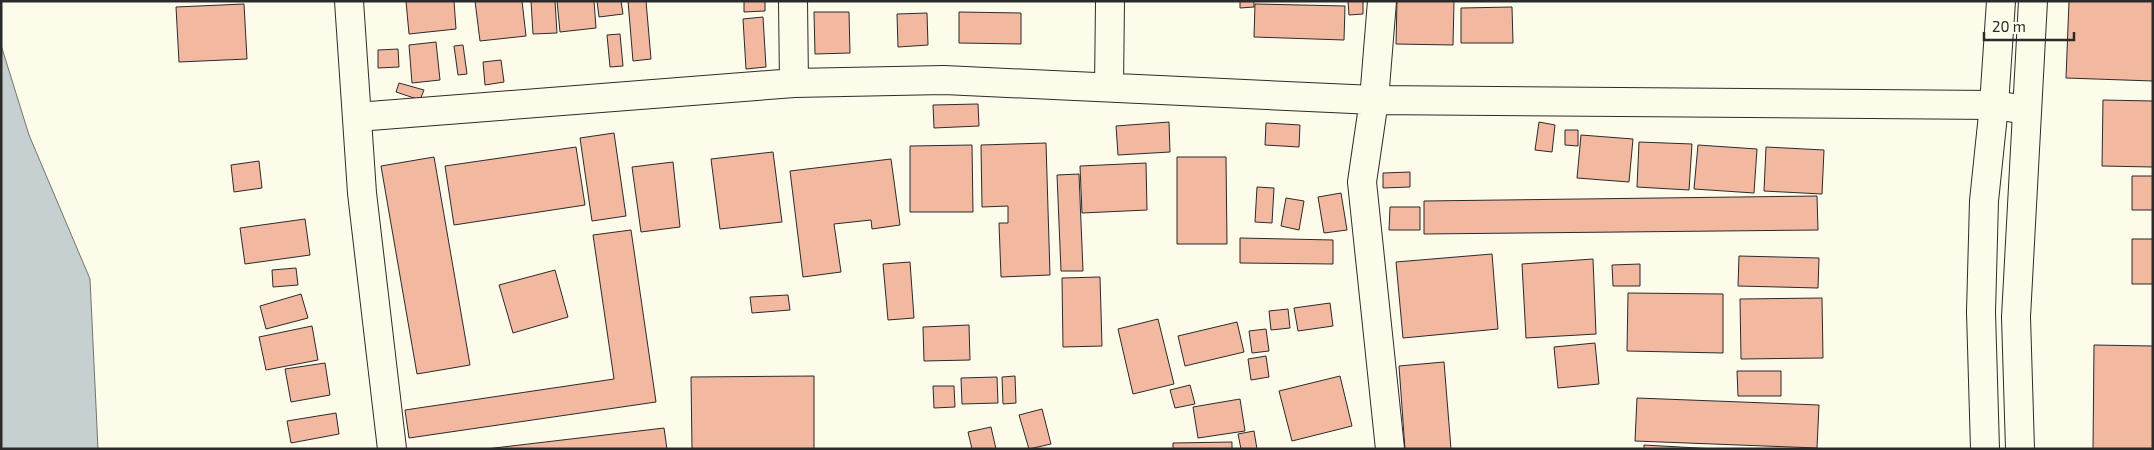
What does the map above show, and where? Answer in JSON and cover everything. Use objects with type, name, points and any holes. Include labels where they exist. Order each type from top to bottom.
[{"type":"main road","points":[[349,1],[362,193],[392,449]]},
{"type":"main road","points":[[793,1],[794,84]]},
{"type":"main road","points":[[1109,87],[1110,1]]},
{"type":"main road","points":[[1382,1],[1374,100],[1362,182],[1390,449]]},
{"type":"main road","points":[[1985,449],[1981,312],[1984,201],[1994,105],[2001,1]]},
{"type":"main road","points":[[2020,449],[2016,317],[2026,110],[2034,1]]},
{"type":"main road","points":[[357,117],[794,84],[944,80],[1374,100],[1994,105],[2026,110]]},
{"type":"shaded area","points":[[1,45],[29,135],[90,279],[98,449],[1,449]]},
{"type":"building","points":[[406,1],[454,1],[456,29],[409,34]]},
{"type":"building","points":[[475,1],[522,1],[526,36],[480,41]]},
{"type":"building","points":[[531,1],[555,1],[557,33],[533,34]]},
{"type":"building","points":[[557,1],[594,1],[596,28],[560,32]]},
{"type":"building","points":[[597,1],[621,1],[623,14],[599,17]]},
{"type":"building","points":[[628,1],[646,1],[651,59],[633,61]]},
{"type":"building","points":[[744,1],[765,1],[765,11],[744,12]]},
{"type":"building","points":[[1240,1],[1254,1],[1254,7],[1240,8]]},
{"type":"building","points":[[1348,1],[1363,1],[1363,14],[1349,15]]},
{"type":"building","points":[[1397,1],[1454,1],[1453,45],[1396,44]]},
{"type":"building","points":[[2069,1],[2153,1],[2153,81],[2066,78]]},
{"type":"building","points":[[244,4],[247,59],[179,62],[176,7]]},
{"type":"building","points":[[1255,4],[1345,6],[1344,40],[1254,37]]},
{"type":"building","points":[[1512,7],[1513,43],[1461,43],[1461,8]]},
{"type":"building","points":[[814,12],[849,12],[850,53],[815,54]]},
{"type":"building","points":[[959,12],[1021,13],[1021,44],[959,43]]},
{"type":"building","points":[[927,13],[928,45],[898,47],[897,14]]},
{"type":"building","points":[[763,17],[766,67],[746,69],[743,19]]},
{"type":"building","points":[[620,34],[623,66],[610,67],[607,35]]},
{"type":"building","points":[[436,42],[440,80],[412,83],[409,45]]},
{"type":"building","points":[[463,45],[467,74],[458,75],[454,46]]},
{"type":"building","points":[[398,49],[399,67],[378,68],[378,50]]},
{"type":"building","points":[[501,60],[504,82],[485,85],[483,62]]},
{"type":"building","points":[[399,83],[424,90],[420,100],[396,92]]},
{"type":"building","points":[[2103,100],[2153,101],[2153,167],[2102,166]]},
{"type":"building","points":[[978,104],[979,126],[934,128],[933,105]]},
{"type":"building","points":[[1169,122],[1170,152],[1118,155],[1116,126]]},
{"type":"building","points":[[1539,122],[1555,125],[1552,152],[1535,150]]},
{"type":"building","points":[[1266,123],[1300,125],[1299,147],[1265,145]]},
{"type":"building","points":[[1565,130],[1578,130],[1578,146],[1565,145]]},
{"type":"building","points":[[614,133],[626,216],[592,221],[580,138]]},
{"type":"building","points":[[1581,135],[1633,139],[1629,182],[1577,178]]},
{"type":"building","points":[[1639,142],[1692,144],[1689,190],[1637,187]]},
{"type":"building","points":[[1046,143],[1050,275],[1001,277],[999,223],[1008,223],[1008,206],[982,207],[981,145]]},
{"type":"building","points":[[972,145],[973,212],[910,212],[910,146]]},
{"type":"building","points":[[1698,145],[1757,149],[1754,193],[1694,189]]},
{"type":"building","points":[[576,147],[585,205],[454,225],[445,166]]},
{"type":"building","points":[[1766,147],[1824,150],[1822,194],[1764,191]]},
{"type":"building","points":[[773,152],[782,222],[720,229],[711,159]]},
{"type":"building","points":[[434,157],[470,365],[417,374],[381,166]]},
{"type":"building","points":[[1177,157],[1226,157],[1227,244],[1177,244]]},
{"type":"building","points":[[891,159],[900,225],[872,229],[871,220],[834,224],[841,272],[803,277],[790,171]]},
{"type":"building","points":[[259,161],[262,188],[234,192],[231,165]]},
{"type":"building","points":[[673,162],[680,227],[641,232],[632,167]]},
{"type":"building","points":[[1146,163],[1147,210],[1082,213],[1080,166]]},
{"type":"building","points":[[1410,172],[1410,187],[1383,188],[1383,173]]},
{"type":"building","points":[[1079,174],[1083,271],[1061,271],[1057,175]]},
{"type":"building","points":[[2132,176],[2153,176],[2153,210],[2132,210]]},
{"type":"building","points":[[1257,187],[1274,188],[1272,223],[1255,222]]},
{"type":"building","points":[[1341,193],[1347,230],[1324,233],[1318,197]]},
{"type":"building","points":[[1817,196],[1818,230],[1424,234],[1424,201]]},
{"type":"building","points":[[1286,198],[1304,201],[1299,230],[1281,226]]},
{"type":"building","points":[[1390,207],[1420,207],[1420,230],[1389,230]]},
{"type":"building","points":[[305,219],[310,255],[245,264],[240,228]]},
{"type":"building","points":[[631,230],[656,402],[409,438],[405,410],[614,379],[593,235]]},
{"type":"building","points":[[1240,238],[1333,240],[1333,264],[1240,263]]},
{"type":"building","points":[[2132,239],[2153,239],[2153,284],[2132,284]]},
{"type":"building","points":[[1492,254],[1498,329],[1403,338],[1396,262]]},
{"type":"building","points":[[1739,256],[1819,258],[1818,288],[1738,286]]},
{"type":"building","points":[[1593,259],[1596,334],[1526,338],[1522,264]]},
{"type":"building","points":[[910,262],[914,318],[888,320],[883,264]]},
{"type":"building","points":[[1640,264],[1640,286],[1613,286],[1612,265]]},
{"type":"building","points":[[296,268],[298,285],[273,287],[272,270]]},
{"type":"building","points":[[555,270],[568,317],[513,333],[499,285]]},
{"type":"building","points":[[1100,277],[1102,346],[1063,347],[1062,278]]},
{"type":"building","points":[[1628,293],[1723,294],[1723,353],[1627,351]]},
{"type":"building","points":[[301,294],[308,318],[266,329],[260,306]]},
{"type":"building","points":[[788,295],[790,310],[752,313],[750,297]]},
{"type":"building","points":[[1822,298],[1823,358],[1741,359],[1740,299]]},
{"type":"building","points":[[1330,303],[1333,326],[1298,331],[1294,308]]},
{"type":"building","points":[[1288,309],[1290,328],[1271,330],[1269,311]]},
{"type":"building","points":[[1158,319],[1174,384],[1133,394],[1118,329]]},
{"type":"building","points":[[1237,322],[1244,352],[1185,366],[1178,336]]},
{"type":"building","points":[[969,325],[970,360],[924,361],[923,327]]},
{"type":"building","points":[[312,326],[318,360],[266,370],[259,337]]},
{"type":"building","points":[[1266,329],[1269,351],[1252,353],[1249,331]]},
{"type":"building","points":[[1595,343],[1599,384],[1558,388],[1554,347]]},
{"type":"building","points":[[2094,345],[2153,346],[2153,449],[2093,449]]},
{"type":"building","points":[[1266,356],[1269,377],[1251,380],[1248,359]]},
{"type":"building","points":[[1444,362],[1451,449],[1405,449],[1399,366]]},
{"type":"building","points":[[325,363],[330,395],[291,402],[285,369]]},
{"type":"building","points":[[1737,371],[1781,371],[1781,396],[1738,396]]},
{"type":"building","points":[[814,376],[814,449],[692,449],[691,377]]},
{"type":"building","points":[[1015,376],[1016,403],[1003,404],[1002,377]]},
{"type":"building","points":[[1340,376],[1352,426],[1292,441],[1279,391]]},
{"type":"building","points":[[997,377],[998,403],[962,404],[961,378]]},
{"type":"building","points":[[1190,385],[1195,404],[1175,408],[1170,390]]},
{"type":"building","points":[[933,386],[954,386],[955,407],[934,408]]},
{"type":"building","points":[[1637,398],[1819,405],[1817,448],[1635,441]]},
{"type":"building","points":[[1240,399],[1245,431],[1198,438],[1193,407]]},
{"type":"building","points":[[1042,409],[1051,444],[1029,449],[1019,415]]},
{"type":"building","points":[[336,413],[339,434],[291,443],[287,421]]},
{"type":"building","points":[[991,427],[996,449],[972,449],[968,432]]},
{"type":"building","points":[[664,428],[667,449],[486,449]]},
{"type":"building","points":[[1254,431],[1257,449],[1241,449],[1238,434]]},
{"type":"building","points":[[1232,442],[1232,449],[1173,449],[1173,443]]},
{"type":"building","points":[[1644,445],[1716,449],[1644,449]]}]
